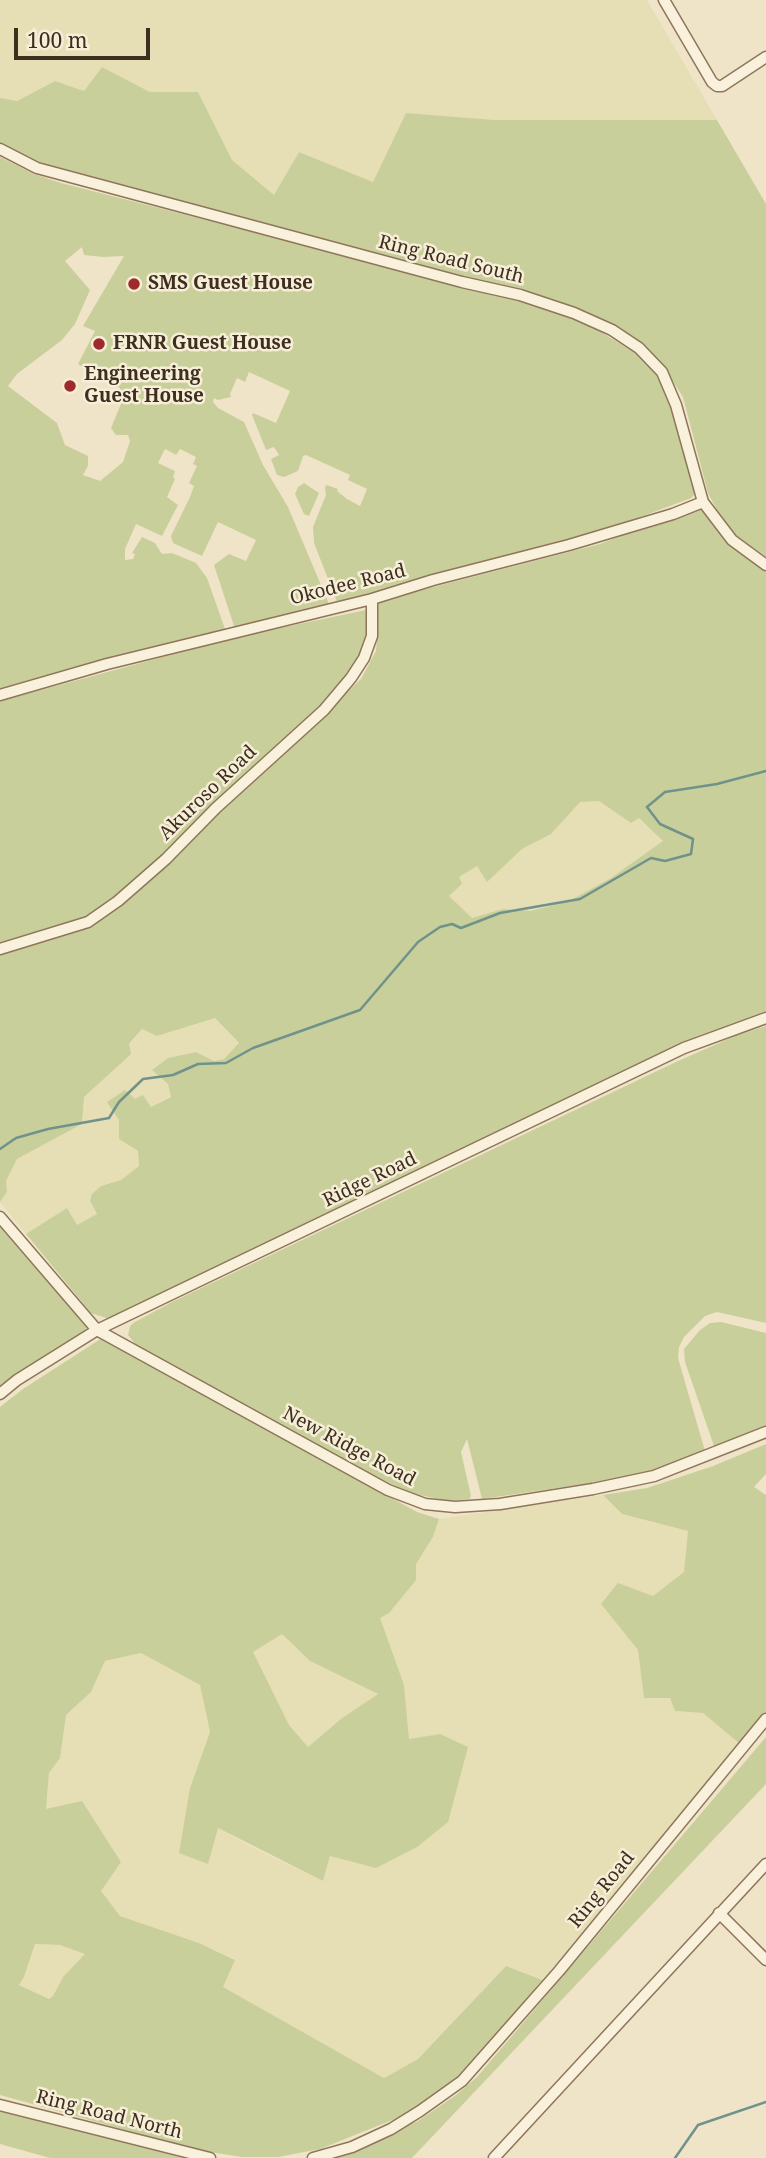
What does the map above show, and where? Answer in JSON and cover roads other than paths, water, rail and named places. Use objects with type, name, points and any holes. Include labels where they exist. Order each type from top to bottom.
[{"type":"street","points":[[664,0],[712,82],[717,86],[722,86],[766,57]]},
{"type":"street","name":"Ring Road South","points":[[0,149],[37,168],[462,282],[520,295],[574,313],[612,330],[639,348],[662,372],[676,405],[703,502],[732,540],[766,565]]},
{"type":"street","name":"Okodee Road","points":[[0,695],[569,545],[673,514],[703,502]]},
{"type":"street","name":"Akuroso Road","points":[[0,949],[88,922],[118,901],[166,859],[226,799],[324,710],[351,678],[364,658],[372,636],[372,599]]},
{"type":"street","name":"Ridge Road","points":[[0,1394],[17,1380],[97,1330],[684,1048],[766,1018]]},
{"type":"street","points":[[0,1217],[97,1330]]},
{"type":"street","name":"New Ridge Road","points":[[97,1330],[388,1490],[406,1498],[441,1507],[548,1498],[654,1476],[766,1432]]},
{"type":"street","name":"Ring Road","points":[[313,2158],[352,2147],[391,2129],[462,2081],[559,1971],[766,1719]]},
{"type":"street","points":[[494,2158],[766,1864]]},
{"type":"street","points":[[719,1913],[766,1960]]},
{"type":"street","name":"Ring Road North","points":[[0,2105],[210,2158]]},
{"type":"waterway","points":[[0,1149],[16,1138],[109,1118],[119,1102],[143,1079],[173,1075],[198,1064],[226,1063],[253,1048],[360,1010],[418,942],[440,927],[452,924],[461,928],[500,913],[580,899],[651,858],[665,861],[691,854],[693,839],[660,824],[647,807],[665,792],[717,784],[766,771]]},
{"type":"waterway","points":[[675,2158],[698,2125],[766,2102]]},
{"type":"place","name":"SMS Guest House","points":[[134,284]]},
{"type":"place","name":"FRNR Guest House","points":[[99,344]]},
{"type":"place","name":"Engineering Guest House","points":[[70,386]]}]
